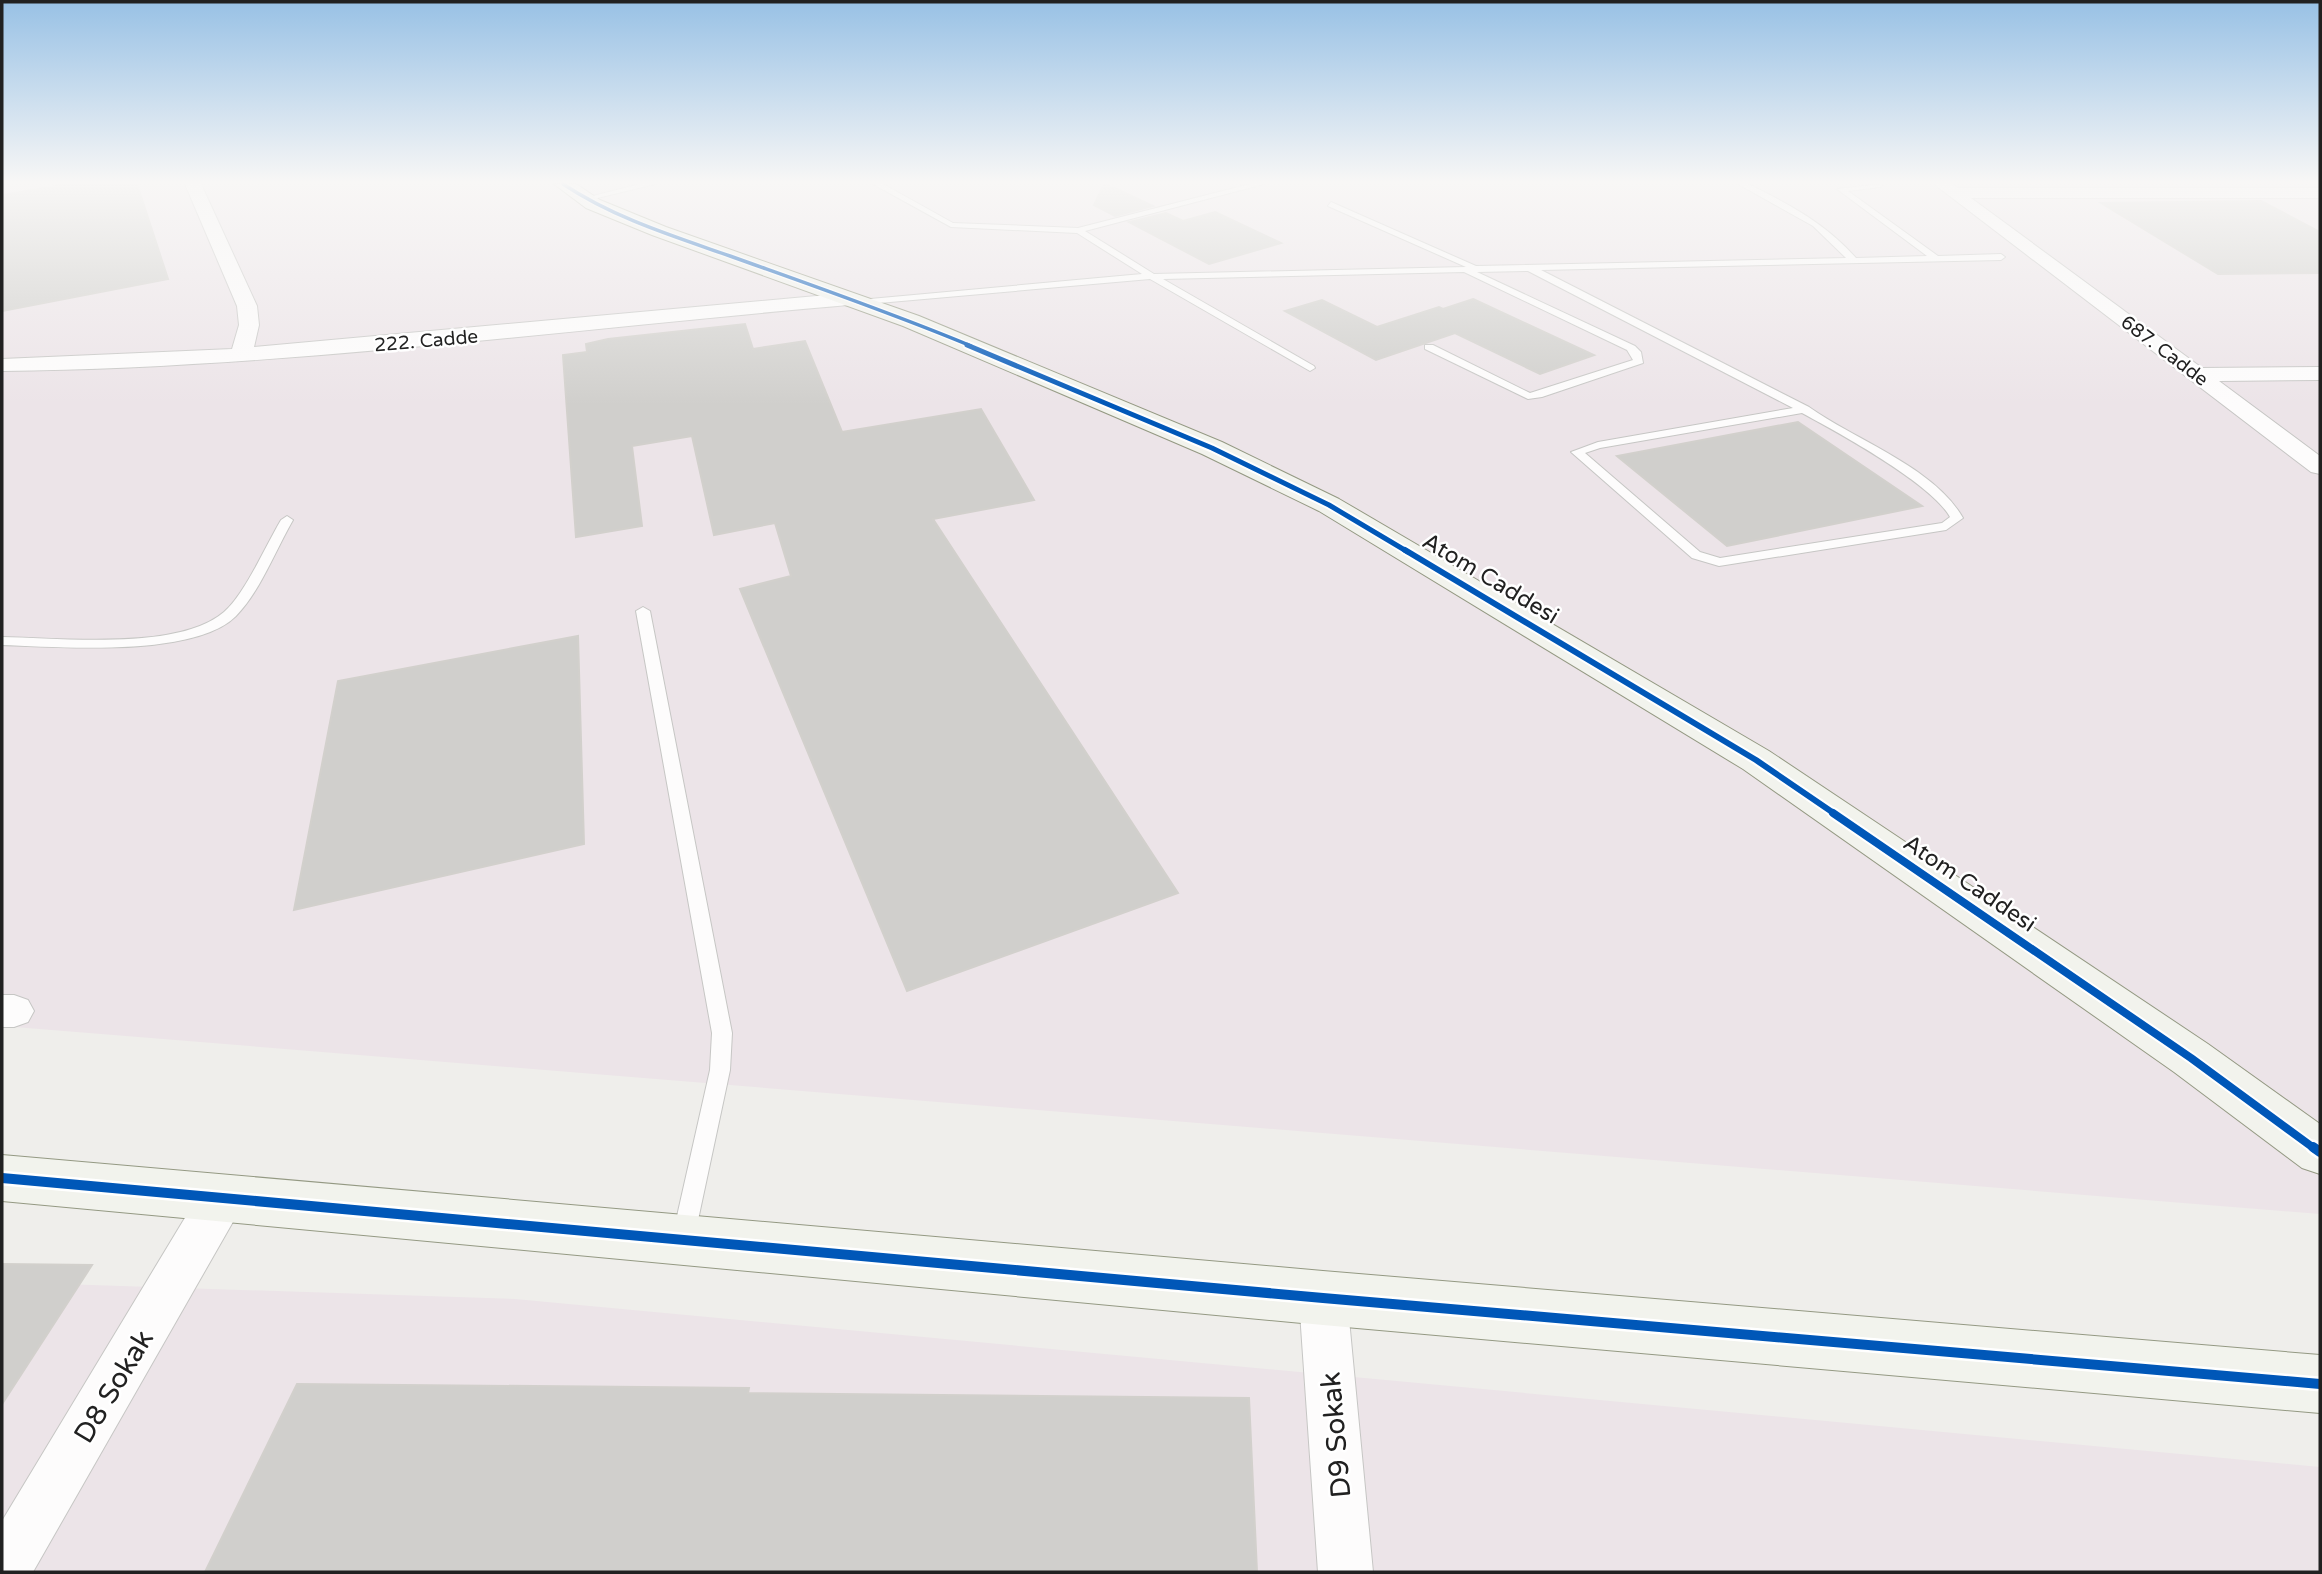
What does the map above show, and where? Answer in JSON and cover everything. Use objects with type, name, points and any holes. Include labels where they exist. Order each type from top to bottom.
[{"type":"street","points":[[226,257],[247,306],[249,325],[241,355]]},
{"type":"street","name":"Atom Caddesi","points":[[733,257],[911,321],[1212,448],[1290,484],[1376,532],[1756,760],[2191,1058],[2320,1152]]},
{"type":"street","name":"687. Cadde","points":[[2041,257],[2320,467]]},
{"type":"street","name":"222. Cadde","points":[[2,365],[241,355],[854,301]]},
{"type":"street","points":[[2,379],[28,365]]},
{"type":"street","points":[[2200,375],[2320,373]]},
{"type":"street","points":[[2,1178],[2320,1384]]},
{"type":"street","name":"D8 Sokak","points":[[2,1572],[222,1198]]},
{"type":"street","name":"D9 Sokak","points":[[1323,1297],[1346,1572]]},
{"type":"lane","points":[[1121,257],[1310,368]]},
{"type":"lane","points":[[1453,257],[1477,268]]},
{"type":"lane","points":[[854,301],[1151,276],[1971,257]]},
{"type":"lane","points":[[1528,267],[1805,409],[1858,439],[1948,502],[1957,517],[1954,522],[1946,526],[1732,560],[1708,560],[1696,555],[1577,452],[1598,445],[1805,409]]},
{"type":"lane","points":[[1429,347],[1528,396],[1639,361],[1636,352],[1631,348],[1463,269]]},
{"type":"lane","points":[[2,641],[161,640],[208,626],[230,615],[287,520]]},
{"type":"lane","points":[[643,611],[723,1033],[720,1070],[683,1239]]},
{"type":"shaded area","points":[[2,257],[2320,257],[2320,1214],[2,1026]]},
{"type":"shaded area","points":[[2,1282],[515,1299],[2320,1467],[2320,1572],[2,1572]]},
{"type":"building","points":[[2,257],[161,257],[168,279],[2,311]]},
{"type":"building","points":[[1197,257],[1231,257],[1209,264]]},
{"type":"building","points":[[2191,257],[2320,257],[2320,273],[2218,274]]},
{"type":"building","points":[[1473,299],[1594,355],[1540,374],[1455,333],[1376,360],[1285,311],[1322,300],[1377,327]]},
{"type":"building","points":[[745,324],[753,349],[805,341],[842,432],[981,409],[1034,500],[933,519],[1178,893],[907,991],[740,589],[791,576],[775,523],[714,535],[692,436],[632,446],[642,526],[576,537],[563,355],[587,352],[586,344],[608,339]]},
{"type":"building","points":[[1798,422],[1922,506],[1727,546],[1617,456]]},
{"type":"building","points":[[578,636],[584,844],[294,910],[338,681]]},
{"type":"building","points":[[2,1264],[92,1265],[2,1404]]},
{"type":"building","points":[[297,1384],[749,1388],[748,1393],[1249,1398],[1257,1572],[205,1572]]},
{"type":"cycle path","points":[[733,257],[911,321],[1212,448],[1329,505],[1756,760],[2191,1058],[2320,1152]]},
{"type":"cycle path","points":[[2,1178],[1323,1298],[2320,1384]]}]
